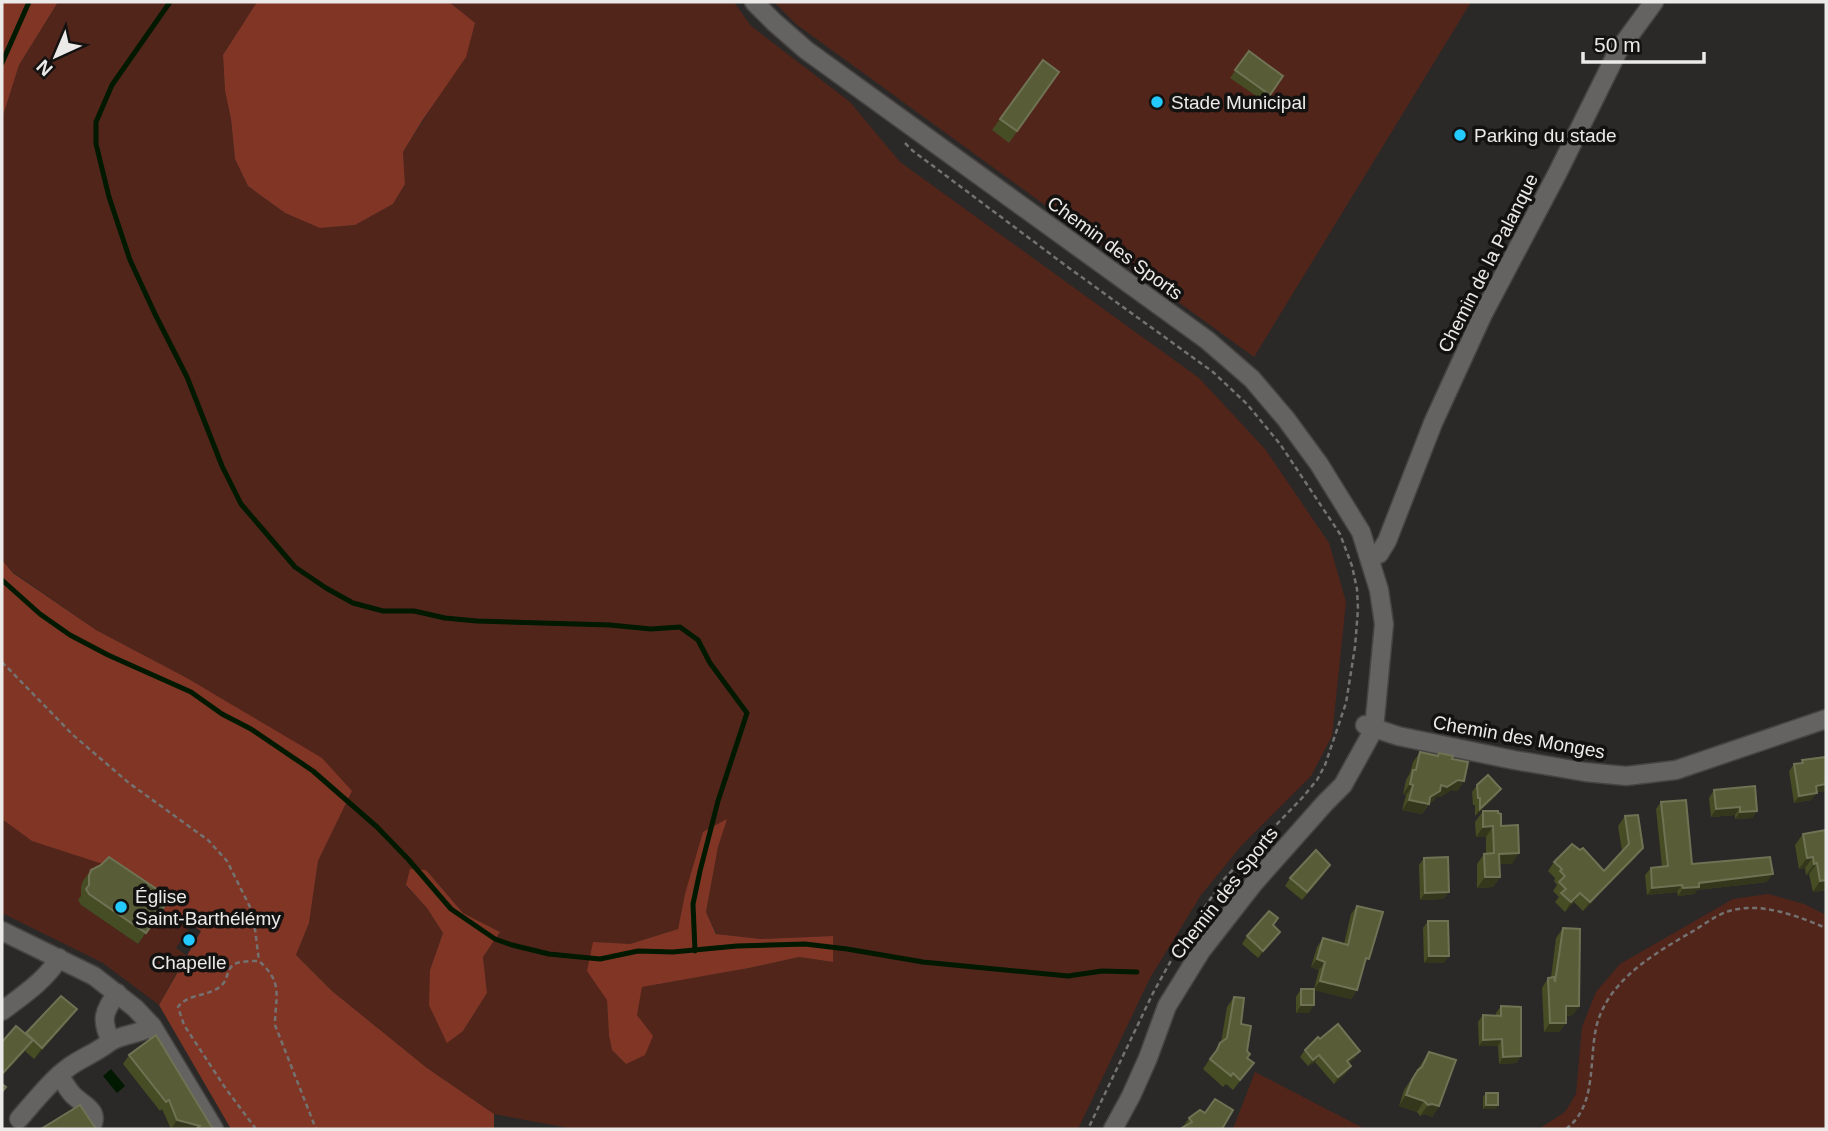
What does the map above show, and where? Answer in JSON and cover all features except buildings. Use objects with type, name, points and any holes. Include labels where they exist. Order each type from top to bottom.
[{"type":"street","name":"Chemin des Sports","points":[[754,2],[806,50],[1208,341],[1252,379],[1319,464],[1361,532],[1379,590],[1370,727],[1358,742],[1325,803],[1254,883],[1201,951],[1167,1006],[1144,1068],[1114,1129]]},
{"type":"street","name":"Chemin de la Palanque","points":[[1379,554],[1387,541],[1433,423],[1483,314],[1618,51],[1654,2]]},
{"type":"street","name":"Chemin des Monges","points":[[1370,727],[1398,736],[1514,760],[1626,776],[1676,770],[1826,719]]},
{"type":"street","points":[[2,931],[94,976],[135,1008],[152,1026],[214,1129]]},
{"type":"street","points":[[2,1011],[27,992],[59,958]]},
{"type":"street","points":[[111,1041],[105,1028],[104,1016],[117,993]]},
{"type":"street","points":[[19,1119],[60,1074],[72,1065],[122,1035],[144,1031],[152,1026]]},
{"type":"street","points":[[60,1074],[74,1097],[94,1115],[90,1129]]},
{"type":"path","points":[[912,127],[904,139],[913,152],[1213,372],[1247,404],[1280,443],[1340,534],[1357,589],[1357,622],[1346,703],[1325,765],[1302,798],[1224,879],[1183,939],[1153,993],[1088,1129]]},
{"type":"path","points":[[2,662],[73,735],[129,783],[208,840],[228,861],[253,913],[259,961],[274,979],[278,999],[275,1025],[316,1129]]},
{"type":"path","points":[[1566,1129],[1576,1120],[1584,1106],[1597,1025],[1606,1004],[1621,983],[1654,954],[1724,912],[1741,908],[1770,910],[1804,918],[1826,928]]},
{"type":"path","points":[[256,1129],[184,1025],[178,1007],[182,1001],[219,987],[234,964],[259,961]]},
{"type":"shaded area","points":[[2,2],[58,2],[19,65],[2,119]]},
{"type":"shaded area","points":[[58,2],[257,2],[223,55],[225,91],[235,159],[248,186],[285,213],[321,228],[355,225],[393,204],[405,184],[403,152],[442,91],[475,24],[449,2],[734,2],[751,26],[850,102],[900,162],[1199,378],[1265,449],[1329,543],[1346,602],[1332,736],[1311,776],[1241,846],[1201,895],[1150,978],[1078,1129],[574,1129],[494,1114],[427,1068],[332,991],[296,955],[309,923],[318,861],[352,791],[242,711],[187,678],[96,630],[13,572],[2,560],[2,119],[19,65]],"holes":[[[726,820],[706,912],[717,934],[761,939],[833,936],[832,962],[799,957],[642,987],[626,1064],[612,1050],[607,1000],[630,944],[678,929],[685,894]],[[426,870],[463,913],[500,932],[483,957],[487,993],[463,1031],[430,970],[443,933],[427,908],[406,886]]]},
{"type":"shaded area","points":[[257,2],[449,2],[475,23],[466,57],[403,152],[405,184],[393,204],[355,225],[320,228],[285,213],[248,186],[235,159],[225,91],[223,55]]},
{"type":"shaded area","name":"Stade Municipal","points":[[774,2],[1471,2],[1254,357],[796,24]]},
{"type":"shaded area","points":[[2,560],[13,573],[96,630],[187,678],[322,758],[352,791],[318,861],[309,923],[296,955],[332,991],[427,1068],[494,1114],[494,1129],[231,1129],[159,1005],[201,931],[192,925],[189,928],[109,873],[112,867],[32,841],[2,819]]},
{"type":"shaded area","points":[[2,799],[120,858],[83,894],[79,901],[81,905],[138,944],[162,909],[189,928],[176,948],[186,955],[159,1005],[103,963],[2,913]]},
{"type":"shaded area","points":[[727,819],[718,847],[706,912],[716,934],[761,939],[833,936],[833,962],[799,957],[642,987],[637,1015],[653,1036],[645,1055],[626,1064],[612,1050],[607,1000],[587,971],[593,942],[630,944],[678,929],[703,832]]},
{"type":"shaded area","points":[[410,869],[426,870],[463,913],[500,932],[483,957],[487,993],[463,1031],[447,1043],[429,1005],[430,970],[443,933],[427,908],[406,885]]},
{"type":"shaded area","points":[[1768,894],[1804,904],[1826,915],[1826,1129],[1539,1129],[1565,1112],[1576,1094],[1582,1027],[1596,992],[1620,964],[1733,899]]},
{"type":"shaded area","points":[[111,1069],[125,1086],[117,1093],[103,1076]]},
{"type":"shaded area","points":[[1255,1072],[1361,1127],[1365,1129],[1233,1129]]},
{"type":"waterway","points":[[2,63],[29,2]]},
{"type":"waterway","points":[[170,2],[112,85],[96,122],[96,144],[109,197],[130,260],[187,377],[222,466],[241,504],[295,567],[353,603],[383,611],[414,611],[477,621],[610,625],[651,629],[680,627],[698,640],[710,663],[747,713],[718,801],[700,871],[693,904],[695,951]]},
{"type":"waterway","points":[[2,580],[40,614],[70,635],[191,692],[313,771],[377,827],[451,909],[495,939],[512,945],[549,954],[600,959],[638,951],[673,952],[737,946],[805,944],[923,962],[1068,976],[1102,971],[1137,972]]},
{"type":"place","name":"Stade Municipal","points":[[1157,102]]},
{"type":"place","name":"Parking du stade","points":[[1460,135]]},
{"type":"place","name":"Église Saint-Barthélémy","points":[[121,907]]},
{"type":"place","name":"Chapelle","points":[[189,940]]}]
